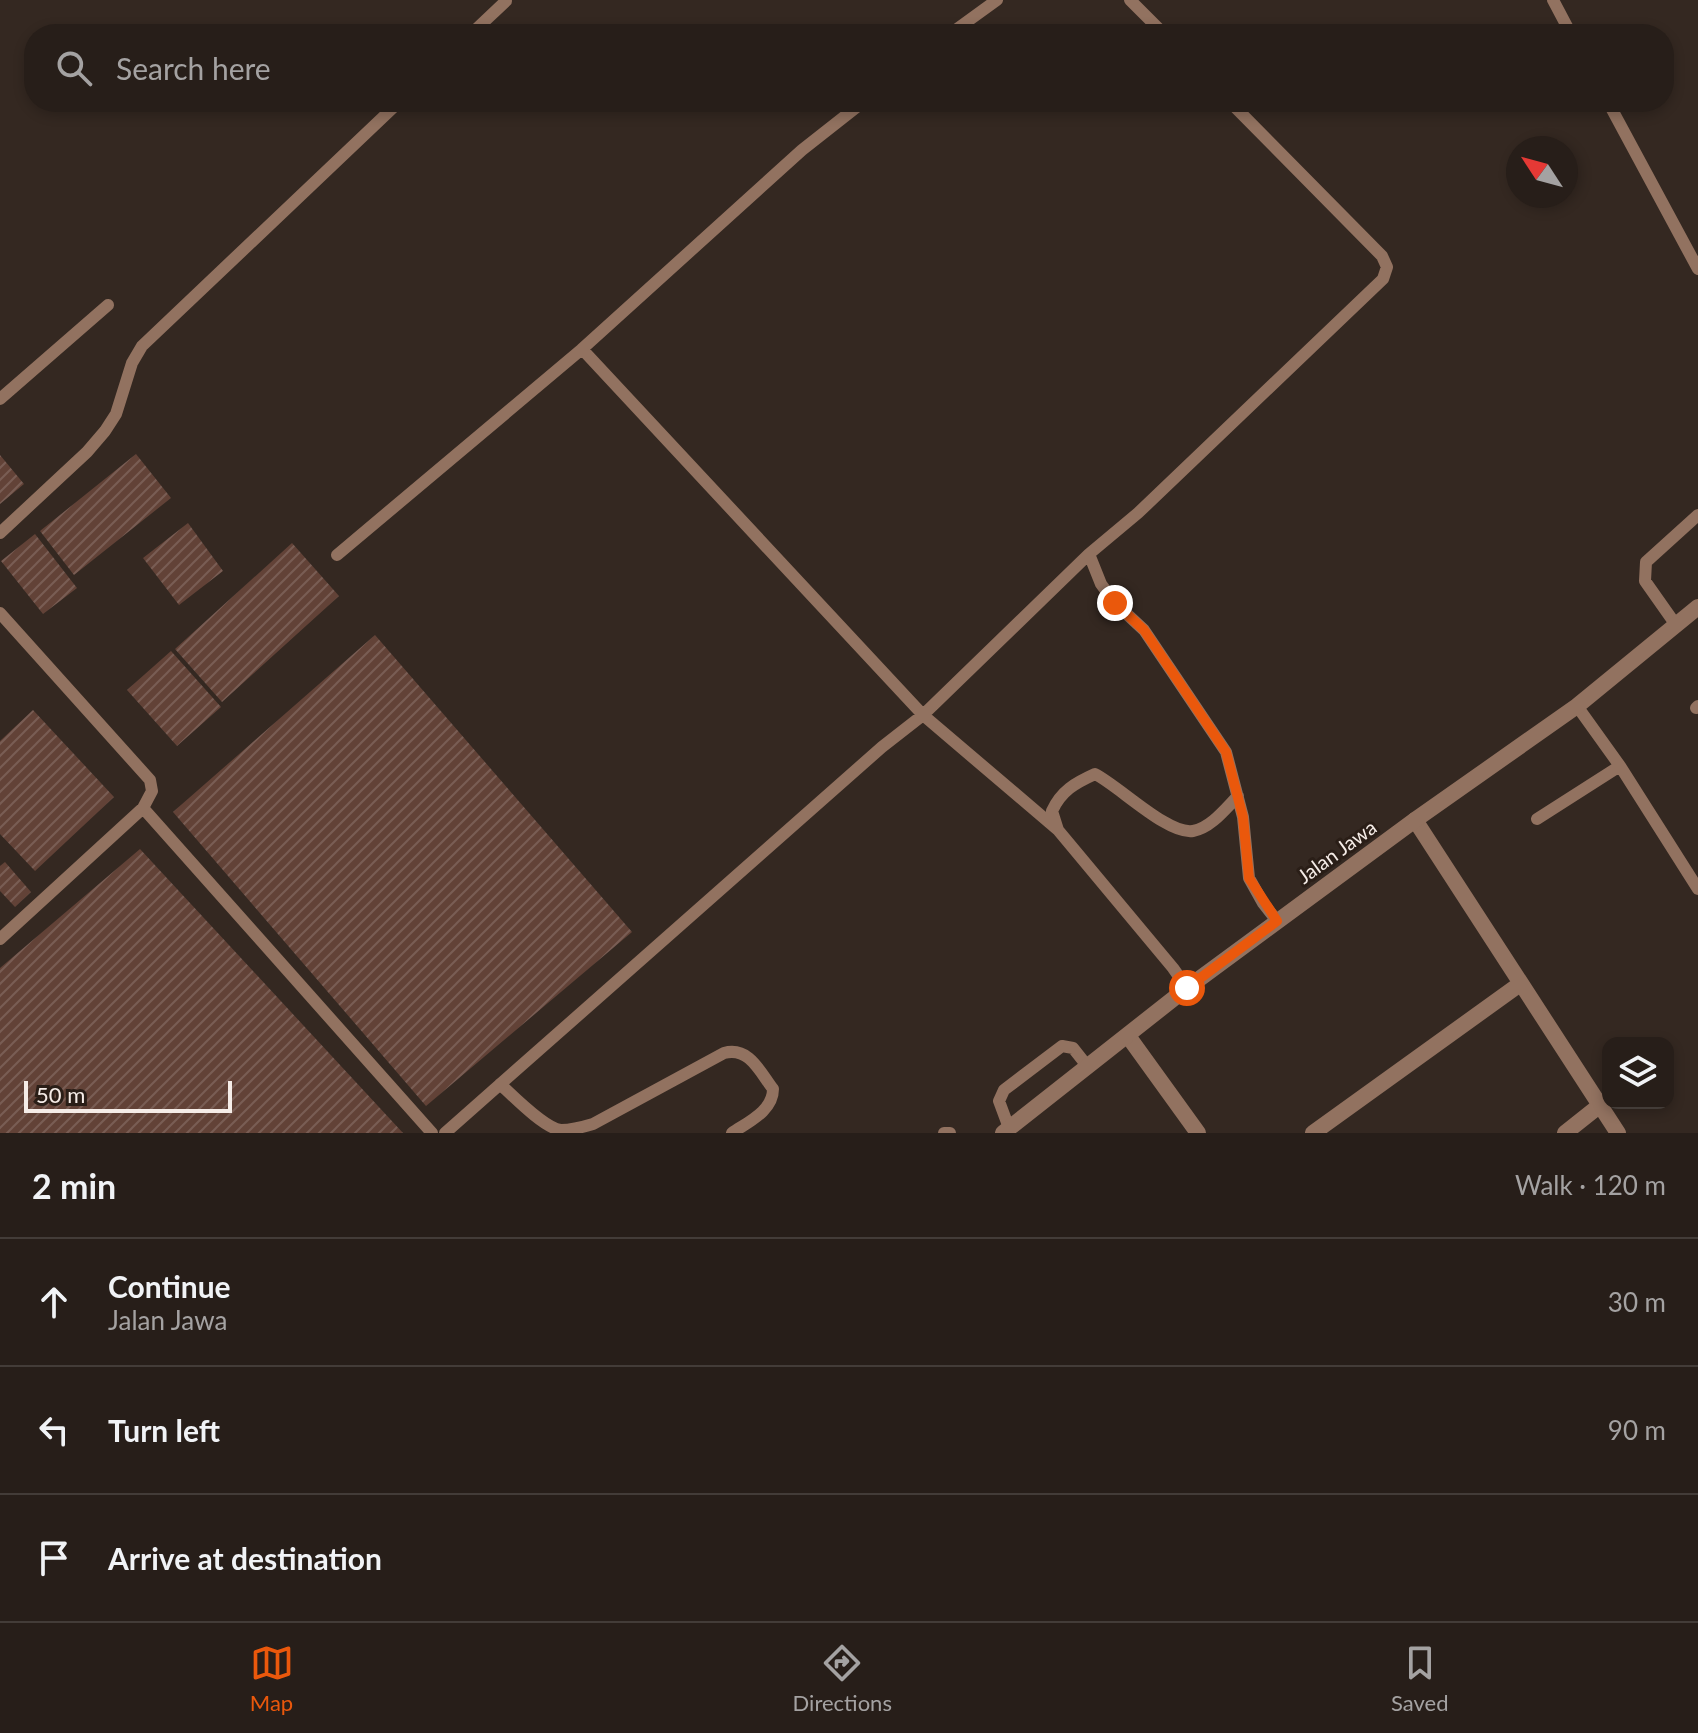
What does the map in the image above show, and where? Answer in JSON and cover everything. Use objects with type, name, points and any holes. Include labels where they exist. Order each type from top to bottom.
[{"type":"street","name":"Jalan Jawa","points":[[1006,1131],[1277,921],[1577,706],[1698,607]]},
{"type":"street","points":[[1415,820],[1618,1133]]},
{"type":"street","points":[[1313,1133],[1520,984]]},
{"type":"street","points":[[1128,1036],[1198,1133]]},
{"type":"street","points":[[1565,1133],[1599,1106]]},
{"type":"lane","points":[[964,24],[997,0]]},
{"type":"lane","points":[[1130,0],[1154,24]]},
{"type":"lane","points":[[1553,0],[1566,24]]},
{"type":"lane","points":[[482,24],[506,1]]},
{"type":"lane","points":[[0,533],[87,452],[105,431],[116,414],[132,363],[142,346],[388,112]]},
{"type":"lane","points":[[337,555],[582,349],[802,150],[850,112]]},
{"type":"lane","points":[[445,1133],[882,747],[923,715],[1089,554],[1138,513],[1377,286],[1387,267],[1382,256],[1240,112]]},
{"type":"lane","points":[[1613,112],[1698,269]]},
{"type":"lane","points":[[0,399],[108,305]]},
{"type":"lane","points":[[582,349],[923,715],[1058,830],[1187,988]]},
{"type":"lane","points":[[1676,625],[1645,581],[1646,562],[1698,515]]},
{"type":"lane","points":[[1089,554],[1101,584],[1115,603],[1144,630],[1226,752],[1243,817],[1249,878],[1277,921]]},
{"type":"lane","points":[[0,613],[150,780],[152,791],[143,808],[0,939]]},
{"type":"lane","points":[[1577,706],[1620,766],[1698,889]]},
{"type":"lane","points":[[1537,819],[1620,766]]},
{"type":"lane","points":[[1058,830],[1052,811],[1058,796],[1095,774],[1111,782],[1169,825],[1183,830],[1195,831],[1212,822],[1238,796]]},
{"type":"lane","points":[[143,808],[432,1133]]},
{"type":"lane","points":[[1006,1131],[999,1101],[1004,1090],[1062,1046],[1073,1048],[1088,1067]]},
{"type":"lane","points":[[500,1084],[548,1126],[558,1130],[579,1128],[593,1124],[734,1050],[747,1055],[773,1089],[773,1096],[765,1110],[732,1133]]},
{"type":"lane","points":[[944,1133],[950,1133]]},
{"type":"building","points":[[136,454],[171,498],[74,575],[40,531]]},
{"type":"building","points":[[0,455],[24,484],[0,504]]},
{"type":"building","points":[[188,523],[223,571],[179,605],[143,558]]},
{"type":"building","points":[[35,534],[77,588],[43,614],[1,561]]},
{"type":"building","points":[[292,543],[339,596],[222,702],[175,649]]},
{"type":"building","points":[[375,635],[632,932],[426,1106],[173,812]]},
{"type":"building","points":[[171,651],[221,707],[177,746],[127,690]]},
{"type":"building","points":[[33,710],[114,797],[35,871],[0,834],[0,741]]},
{"type":"building","points":[[140,849],[403,1133],[0,1133],[0,968]]},
{"type":"building","points":[[5,862],[31,892],[15,907],[0,891],[0,866]]},
{"type":"route","points":[[1115,603],[1144,630],[1226,752],[1243,817],[1249,878],[1277,921],[1187,988]]}]
